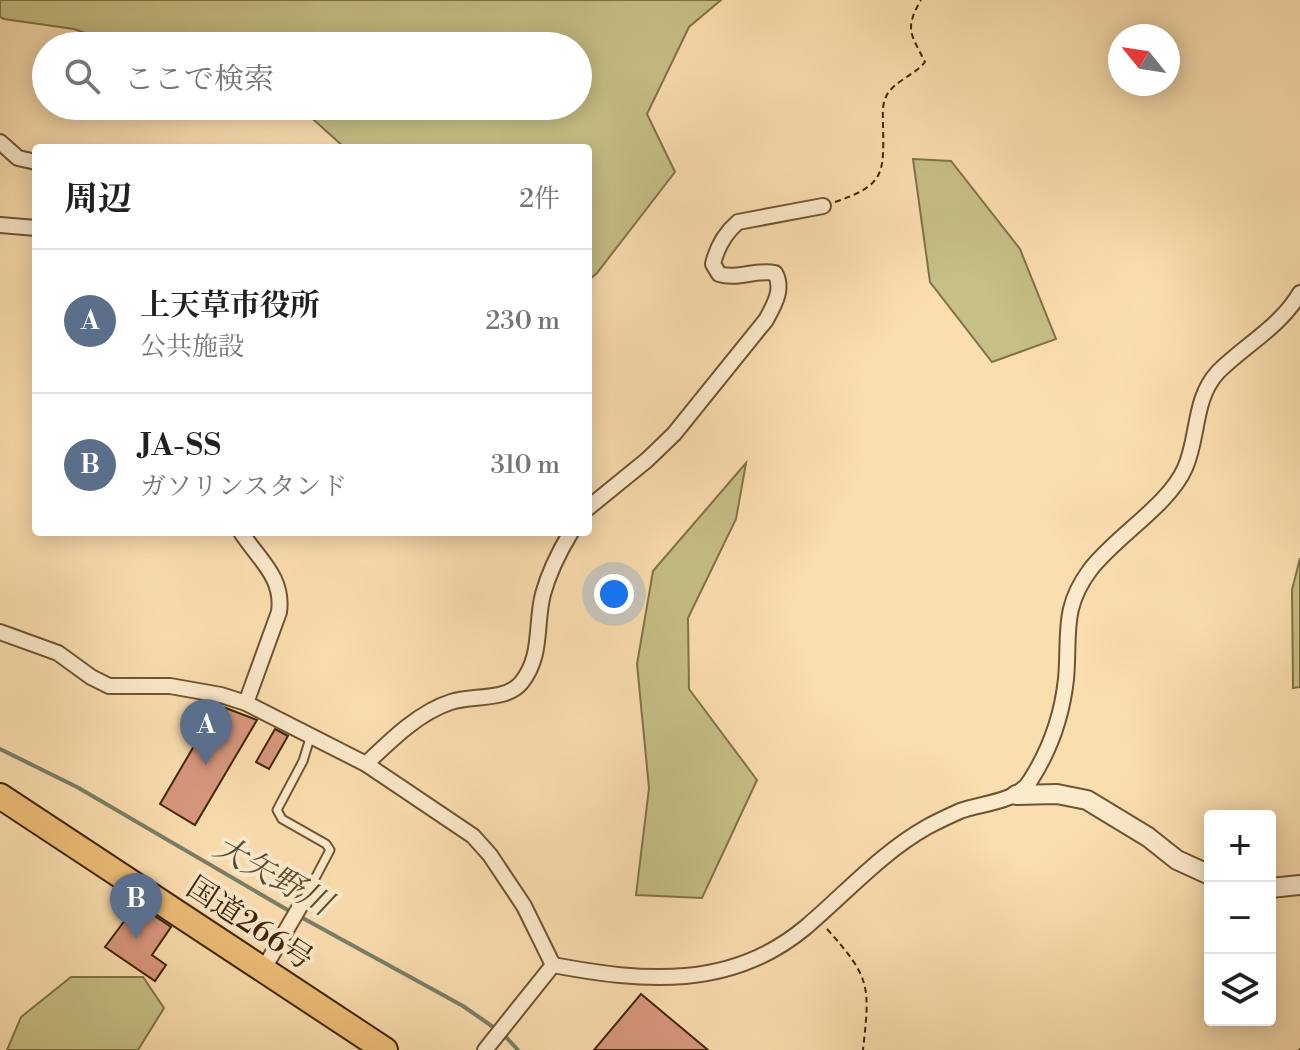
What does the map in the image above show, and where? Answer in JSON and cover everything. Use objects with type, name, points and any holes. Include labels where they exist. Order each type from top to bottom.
[{"type":"highway","name":"国道266号","points":[[0,796],[385,1050]]},
{"type":"street","points":[[0,142],[18,158],[32,161]]},
{"type":"street","points":[[592,505],[674,434],[772,310],[779,280],[775,273],[762,270],[730,277],[719,274],[713,264],[717,247],[730,229],[738,222],[823,206]]},
{"type":"street","points":[[0,225],[32,228]]},
{"type":"street","points":[[1016,795],[1028,785],[1050,744],[1060,713],[1066,679],[1068,614],[1077,591],[1120,537],[1178,480],[1185,469],[1205,390],[1218,373],[1272,327],[1300,293]]},
{"type":"street","points":[[244,536],[279,585],[281,599],[246,703]]},
{"type":"street","points":[[366,764],[404,729],[449,702],[513,691],[522,681],[534,662],[543,596],[557,555],[569,536]]},
{"type":"street","points":[[0,632],[58,653],[109,686],[170,686],[246,703],[366,764],[473,836],[490,855],[524,906],[553,965]]},
{"type":"street","points":[[553,965],[613,977],[672,979],[715,971],[773,951],[876,863],[926,828],[960,811],[1016,795],[1057,794],[1087,800],[1148,837],[1177,860],[1204,872]]},
{"type":"street","points":[[1276,887],[1300,885]]},
{"type":"street","points":[[263,970],[302,903]]},
{"type":"street","points":[[485,1050],[553,965]]},
{"type":"lane","points":[[302,903],[330,850],[326,844],[282,819],[277,810],[303,761],[311,735]]},
{"type":"path","points":[[823,206],[869,189],[884,166],[885,98],[893,86],[916,73],[925,62],[909,30],[910,19],[921,0]]},
{"type":"path","points":[[816,917],[850,954],[865,981],[868,1005],[863,1050]]},
{"type":"shaded area","points":[[0,0],[721,0],[689,27],[647,114],[675,172],[592,277],[592,144],[341,144],[314,120],[592,120],[592,32],[83,32],[0,17]]},
{"type":"shaded area","points":[[913,159],[951,161],[1020,249],[1056,339],[992,362],[930,282]]},
{"type":"shaded area","points":[[746,463],[736,519],[688,618],[689,689],[757,780],[702,898],[636,895],[649,788],[637,664],[653,571]]},
{"type":"shaded area","points":[[1300,558],[1300,687],[1293,688],[1292,590]]},
{"type":"shaded area","points":[[71,977],[143,977],[164,1008],[138,1050],[7,1050],[21,1017]]},
{"type":"building","points":[[218,705],[257,720],[195,825],[160,804]]},
{"type":"building","points":[[275,729],[288,736],[269,769],[256,762]]},
{"type":"building","points":[[137,904],[171,927],[152,955],[166,965],[155,981],[105,947]]},
{"type":"building","points":[[641,994],[708,1050],[594,1050]]},
{"type":"waterway","name":"大矢野川","points":[[0,749],[77,787],[291,912]]},
{"type":"waterway","name":"大矢野川","points":[[299,916],[463,1006],[496,1029]]},
{"type":"waterway","name":"大矢野川","points":[[503,1034],[518,1050]]},
{"type":"place","name":"上天草市役所","points":[[206,765]]},
{"type":"place","name":"JA-SS","points":[[136,939]]}]
